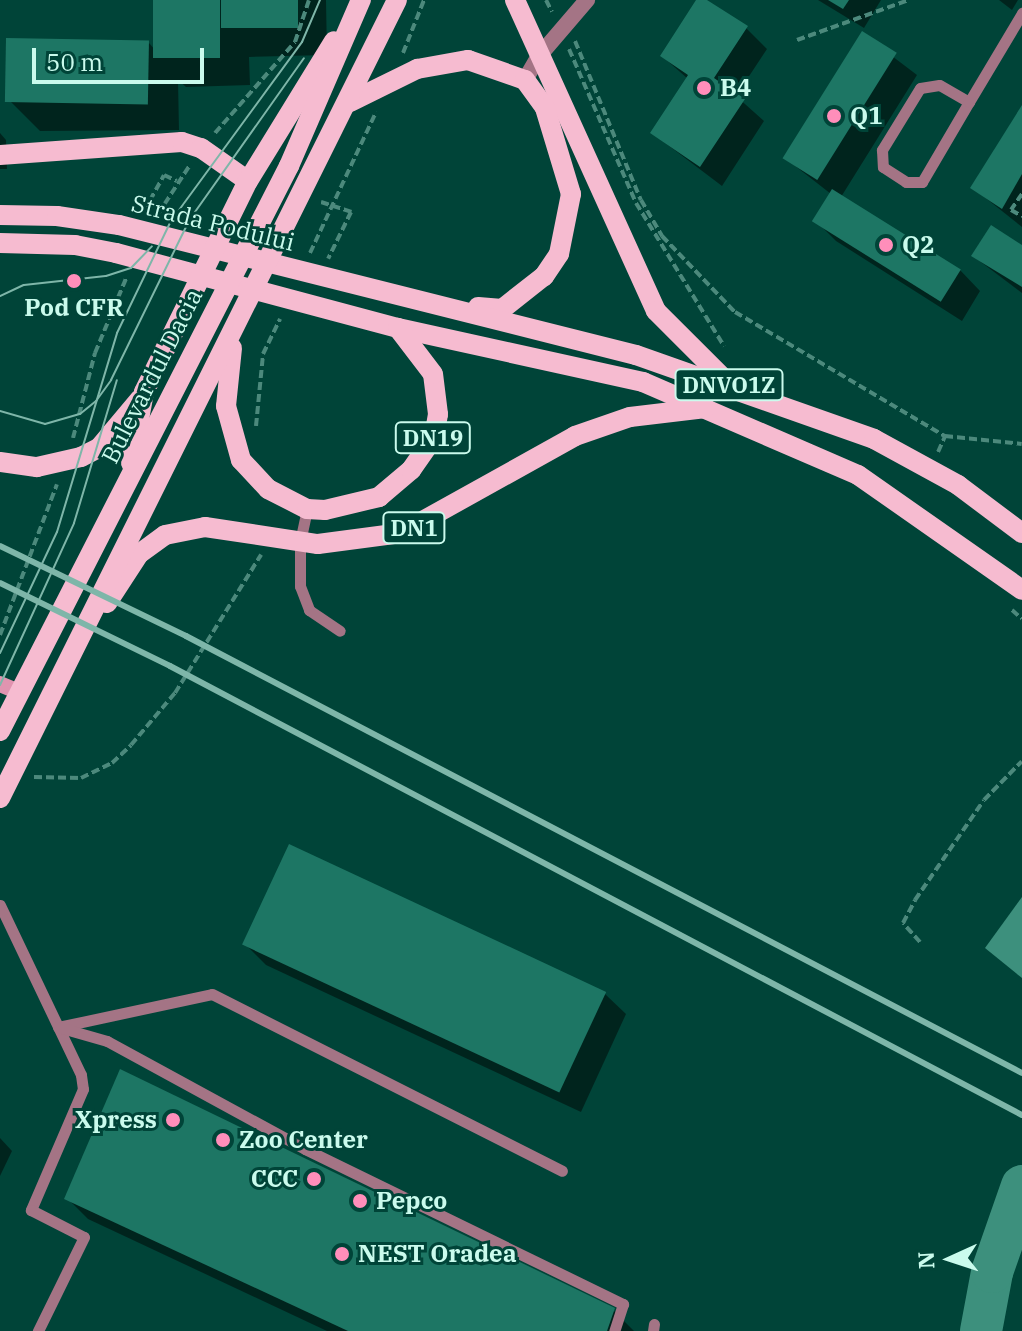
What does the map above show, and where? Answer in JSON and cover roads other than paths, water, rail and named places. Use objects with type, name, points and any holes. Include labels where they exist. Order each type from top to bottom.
[{"type":"main road","name":"Bulevardul Dacia","points":[[127,485],[144,392],[248,181],[360,0]]},
{"type":"main road","name":"Bulevardul Dacia","points":[[127,485],[289,166],[360,0]]},
{"type":"main road","points":[[0,798],[64,675],[76,636],[303,197],[397,0]]},
{"type":"main road","points":[[515,0],[656,311],[736,388]]},
{"type":"main road","points":[[350,102],[438,62],[482,63],[525,80],[545,108],[564,160],[570,223],[559,254],[544,276],[502,309],[410,302]]},
{"type":"main road","points":[[0,155],[168,142],[201,148],[248,181]]},
{"type":"main road","name":"Strada Podului","points":[[0,215],[129,222],[410,302]]},
{"type":"main road","name":"DNVO1Z","points":[[0,243],[75,245],[398,328],[643,382],[858,475],[1022,590]]},
{"type":"main road","name":"DNVO1Z","points":[[410,302],[636,355],[874,439],[958,485],[1022,533]]},
{"type":"main road","points":[[235,328],[226,406],[236,448],[255,478],[307,509]]},
{"type":"main road","name":"DN19","points":[[307,509],[339,507],[379,497],[397,485],[434,437],[438,414],[433,374],[398,328]]},
{"type":"main road","points":[[0,462],[37,467],[65,462],[99,448],[144,392]]},
{"type":"main road","name":"DN1","points":[[64,675],[118,585],[151,543],[188,529],[205,527],[300,542],[341,543],[401,533],[575,436],[630,417],[709,408]]},
{"type":"main road","points":[[0,731],[10,688],[127,485]]},
{"type":"street","points":[[525,80],[539,56],[565,30],[587,0]]},
{"type":"lane","points":[[969,102],[939,85],[920,88],[882,150],[883,167],[906,182],[922,182],[1022,13]]},
{"type":"lane","points":[[307,509],[300,542],[300,586],[309,610],[340,631]]},
{"type":"lane","points":[[0,905],[81,1075],[81,1103],[31,1210],[84,1237],[38,1331]]},
{"type":"lane","points":[[58,1027],[212,994],[562,1171]]},
{"type":"lane","points":[[58,1027],[107,1041],[305,1149],[623,1304],[614,1331]]},
{"type":"waterway","points":[[981,1331],[992,1272],[1022,1186]]},
{"type":"tram line","points":[[0,653],[57,532],[117,333],[171,221],[302,42],[320,0]]},
{"type":"tram line","points":[[0,411],[45,424],[80,414],[96,401],[111,380],[190,219],[304,58]]},
{"type":"tram line","points":[[0,296],[24,285],[106,276],[131,268],[152,246]]},
{"type":"tram line","points":[[0,685],[74,523],[117,380]]},
{"type":"railway","points":[[0,546],[186,636],[1022,1073]]},
{"type":"railway","points":[[0,583],[170,666],[1022,1115]]},
{"type":"place","name":"B4","points":[[704,88]]},
{"type":"place","name":"Q1","points":[[834,116]]},
{"type":"place","name":"Q2","points":[[886,245]]},
{"type":"place","name":"Pod CFR","points":[[74,281]]},
{"type":"place","name":"Xpress","points":[[173,1120]]},
{"type":"place","name":"Zoo Center","points":[[223,1140]]},
{"type":"place","name":"CCC","points":[[314,1179]]},
{"type":"place","name":"Pepco","points":[[360,1201]]},
{"type":"place","name":"NEST Oradea","points":[[342,1254]]}]
